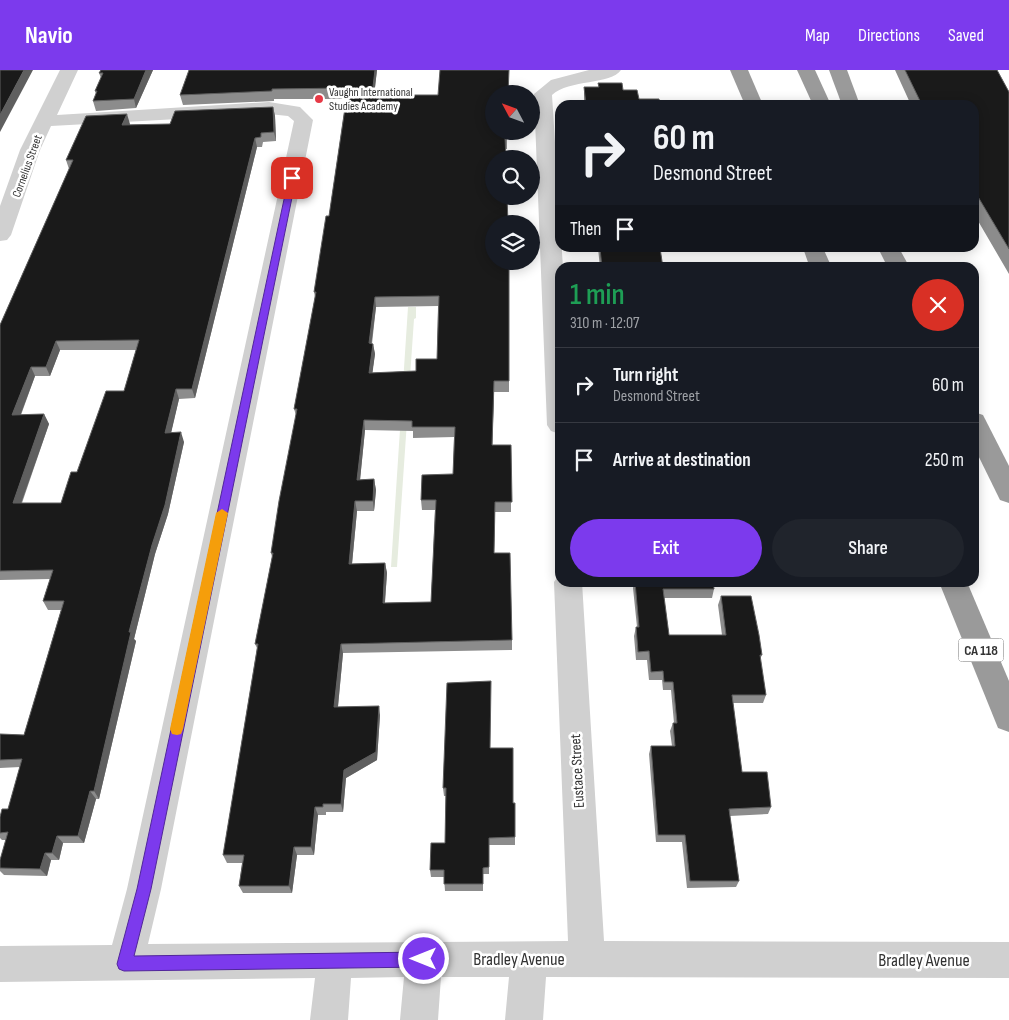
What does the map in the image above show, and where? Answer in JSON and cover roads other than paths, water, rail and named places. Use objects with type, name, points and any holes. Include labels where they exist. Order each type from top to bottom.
[{"type":"highway","points":[[739,70],[752,100]]},
{"type":"highway","points":[[806,70],[820,100]]},
{"type":"highway","points":[[838,70],[849,100]]},
{"type":"highway","points":[[979,431],[1009,493]]},
{"type":"highway","name":"CA 118","points":[[955,587],[1009,718]]},
{"type":"street","name":"Cornelius Street","points":[[0,235],[7,220],[30,150],[69,70]]},
{"type":"street","points":[[555,328],[543,94],[548,87],[557,82],[598,75],[612,70]]},
{"type":"street","points":[[44,121],[251,109],[294,111],[304,120],[144,889],[124,964]]},
{"type":"street","name":"Eustace Street","points":[[568,587],[587,959]]},
{"type":"street","points":[[419,1020],[424,959]]},
{"type":"street","name":"Bradley Avenue","points":[[0,964],[424,959],[1009,960]]},
{"type":"street","points":[[524,1020],[529,959]]},
{"type":"street","points":[[329,1020],[336,960]]},
{"type":"place","name":"Vaughn International Studies Academy","points":[[319,99]]}]
